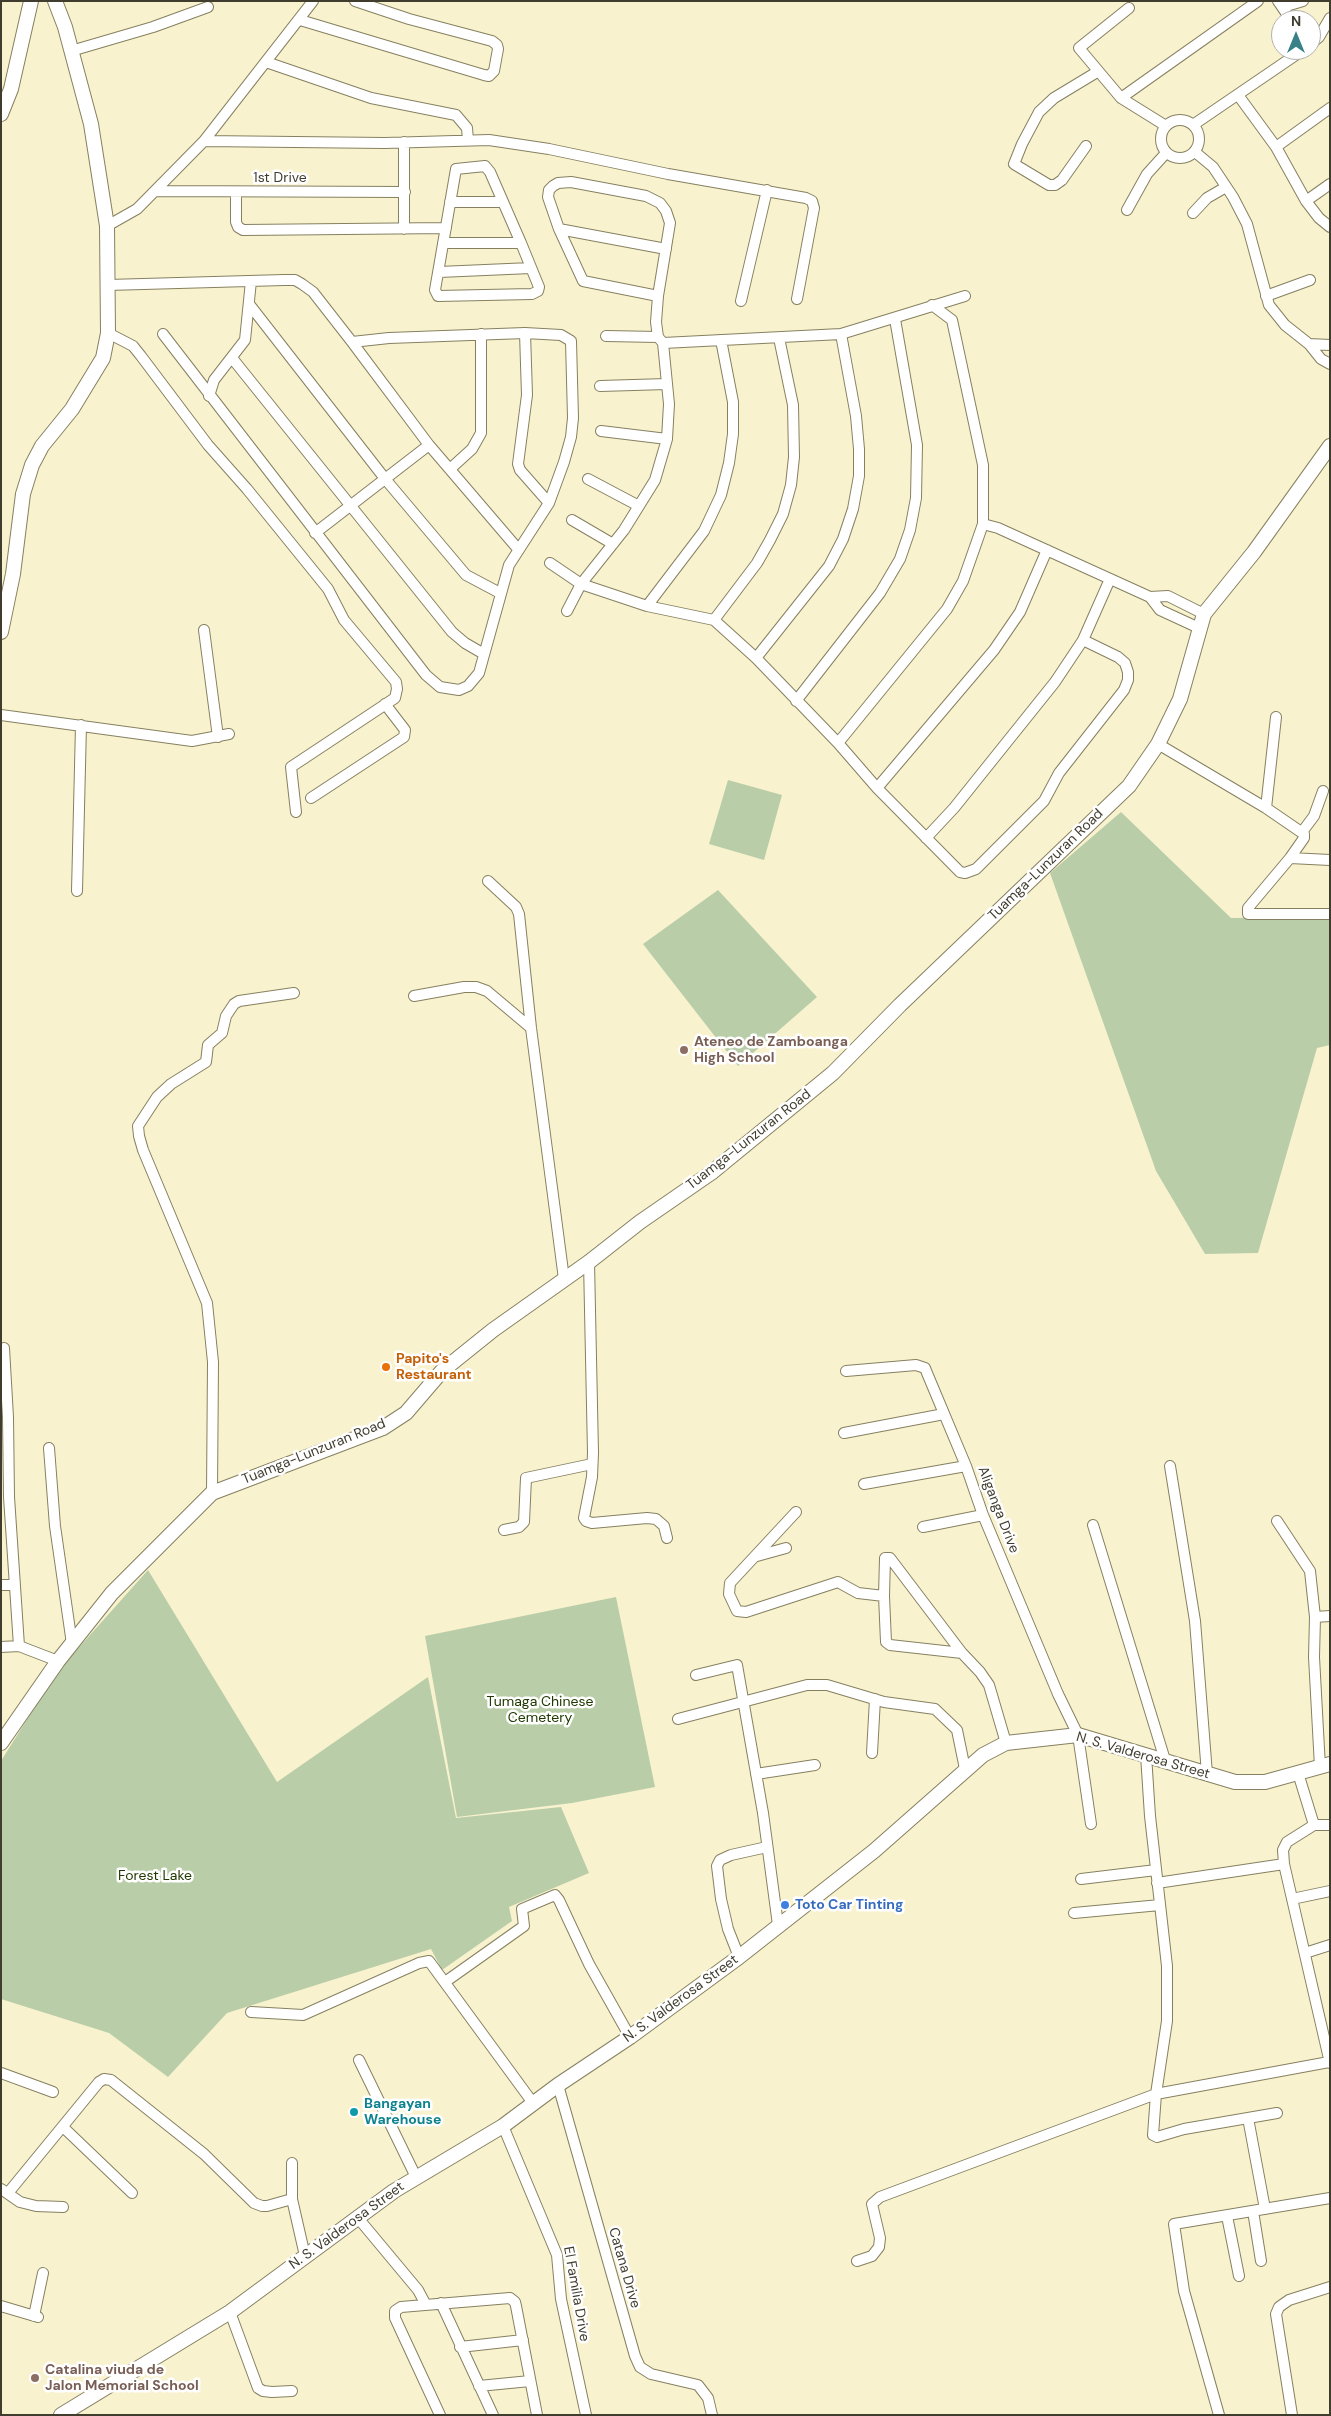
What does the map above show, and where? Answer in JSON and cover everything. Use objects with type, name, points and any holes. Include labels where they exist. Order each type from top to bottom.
[{"type":"street","points":[[1,114],[11,89],[31,1]]},
{"type":"street","points":[[1,632],[13,574],[23,494],[32,466],[42,446],[72,409],[103,358],[108,333],[107,226],[91,124],[56,1]]},
{"type":"street","points":[[107,226],[137,209],[204,141],[313,1]]},
{"type":"street","points":[[300,20],[484,75],[489,76],[494,70],[498,49],[492,40],[409,19],[354,1]]},
{"type":"street","points":[[1121,98],[1258,1]]},
{"type":"street","points":[[1280,4],[1303,1]]},
{"type":"street","points":[[71,51],[153,27],[208,7]]},
{"type":"street","points":[[1129,8],[1079,48],[1097,72],[1121,98],[1166,126]]},
{"type":"street","points":[[1321,34],[1330,18]]},
{"type":"street","points":[[1193,125],[1289,60]]},
{"type":"street","points":[[266,62],[371,98],[456,115],[467,128],[468,140]]},
{"type":"street","points":[[1086,146],[1062,180],[1055,185],[1049,185],[1014,164],[1039,112],[1054,98],[1097,72]]},
{"type":"street","points":[[1238,95],[1276,147],[1306,201],[1318,218],[1330,227]]},
{"type":"street","points":[[1276,147],[1330,108]]},
{"type":"street","points":[[1176,120],[1193,125],[1197,130],[1199,141],[1195,152],[1190,156],[1177,158],[1166,152],[1161,142],[1161,136],[1166,126],[1176,120]]},
{"type":"street","points":[[204,141],[404,142],[489,140],[549,149],[668,174],[806,198],[814,204],[797,299]]},
{"type":"street","points":[[404,142],[404,229]]},
{"type":"street","points":[[1126,210],[1147,174],[1166,152]]},
{"type":"street","points":[[1195,152],[1213,167],[1247,224],[1269,305],[1285,325],[1309,344],[1321,359],[1330,364]]},
{"type":"street","points":[[483,166],[489,169],[539,287],[538,290],[532,294],[440,297],[436,293],[450,202],[456,168],[483,166]]},
{"type":"street","points":[[567,611],[581,584],[624,530],[655,480],[667,439],[667,384],[661,340],[656,322],[658,296],[670,223],[666,211],[660,203],[646,196],[571,182],[558,183],[549,190],[548,198],[559,229],[583,281],[658,296]]},
{"type":"street","points":[[1306,201],[1330,184]]},
{"type":"street","points":[[1194,213],[1207,198],[1226,187]]},
{"type":"street","points":[[741,301],[767,190]]},
{"type":"street","name":"1st Drive","points":[[156,191],[404,192]]},
{"type":"street","points":[[236,192],[236,222],[238,227],[243,230],[446,228]]},
{"type":"street","points":[[450,202],[503,202]]},
{"type":"street","points":[[559,229],[666,249]]},
{"type":"street","points":[[443,243],[521,243]]},
{"type":"street","points":[[439,272],[531,268]]},
{"type":"street","points":[[108,285],[295,280],[302,284],[313,292],[429,445],[518,549]]},
{"type":"street","points":[[1266,296],[1310,280]]},
{"type":"street","points":[[209,396],[214,380],[245,340],[252,281]]},
{"type":"street","points":[[606,336],[661,340],[721,340],[841,334],[965,296]]},
{"type":"street","points":[[249,304],[386,480],[466,575],[500,593]]},
{"type":"street","points":[[838,744],[947,609],[963,581],[983,524],[983,465],[952,320],[932,305]]},
{"type":"street","points":[[796,701],[880,593],[900,559],[910,530],[916,498],[917,445],[895,319]]},
{"type":"street","points":[[108,333],[122,339],[137,351],[208,445],[247,489],[328,590],[344,620],[396,682],[395,698],[291,767],[296,812]]},
{"type":"street","points":[[162,334],[426,675],[440,687],[459,690],[468,686],[479,673],[509,565],[550,503],[571,437],[572,349],[570,341],[565,336],[525,333],[389,338],[352,342]]},
{"type":"street","points":[[525,333],[527,394],[518,464],[520,470],[550,503]]},
{"type":"street","points":[[450,469],[472,449],[481,433],[481,334]]},
{"type":"street","points":[[756,658],[829,566],[843,539],[853,509],[859,476],[859,449],[856,416],[841,334]]},
{"type":"street","points":[[714,620],[757,563],[783,514],[791,485],[794,457],[794,405],[779,338]]},
{"type":"street","points":[[646,606],[704,531],[723,488],[729,464],[733,434],[733,410],[721,340]]},
{"type":"street","points":[[1309,344],[1330,345]]},
{"type":"street","points":[[232,358],[452,632],[465,643],[484,654]]},
{"type":"street","points":[[600,386],[667,384]]},
{"type":"street","points":[[601,431],[667,439]]},
{"type":"street","points":[[316,533],[352,507],[429,445]]},
{"type":"street","name":"Tuamga-Lunzuran Road","points":[[1,1743],[58,1661],[112,1593],[212,1493],[383,1428],[406,1412],[442,1371],[493,1330],[589,1262],[640,1222],[711,1173],[833,1073],[900,1005],[1129,786],[1158,744],[1180,699],[1204,614],[1254,552],[1330,446]]},
{"type":"street","points":[[588,479],[639,506]]},
{"type":"street","points":[[572,520],[613,544]]},
{"type":"street","points":[[983,524],[1047,550],[1150,597],[1168,596],[1204,614]]},
{"type":"street","points":[[876,788],[994,650],[1020,612],[1047,550]]},
{"type":"street","points":[[550,563],[581,584],[646,606],[714,620],[756,658],[838,744],[876,788],[960,872],[970,872],[1044,801],[1059,773],[1124,690],[1128,680],[1125,663],[1118,657],[1083,640]]},
{"type":"street","points":[[926,838],[954,808],[1055,682],[1083,640],[1110,579]]},
{"type":"street","points":[[1150,597],[1160,610],[1199,628]]},
{"type":"street","points":[[204,630],[218,737]]},
{"type":"street","points":[[311,798],[404,738],[405,730],[385,704]]},
{"type":"street","points":[[1,715],[192,741],[229,734]]},
{"type":"street","points":[[1266,808],[1276,717]]},
{"type":"street","points":[[77,892],[81,725]]},
{"type":"street","points":[[1158,744],[1266,808],[1302,832],[1304,838],[1246,912],[1250,914],[1330,914]]},
{"type":"street","points":[[1302,832],[1314,816],[1323,791]]},
{"type":"street","points":[[1290,858],[1330,860]]},
{"type":"street","points":[[488,881],[516,907],[519,914],[531,1028],[564,1279]]},
{"type":"street","points":[[414,996],[464,986],[476,987],[487,991],[531,1028]]},
{"type":"street","points":[[212,1493],[213,1362],[207,1303],[143,1150],[138,1126],[157,1097],[171,1084],[206,1062],[208,1045],[222,1033],[226,1016],[234,1004],[239,1001],[294,993]]},
{"type":"street","points":[[589,1262],[592,1477],[584,1511],[586,1521],[656,1519],[664,1526],[667,1538]]},
{"type":"street","points":[[4,1348],[5,1498],[19,1646]]},
{"type":"street","name":"Aliganga Drive","points":[[846,1371],[919,1366],[927,1373],[966,1466],[983,1515],[1058,1694],[1078,1735],[1091,1824]]},
{"type":"street","points":[[844,1433],[944,1414]]},
{"type":"street","points":[[50,1448],[55,1526],[72,1644]]},
{"type":"street","points":[[504,1530],[519,1527],[524,1522],[526,1478],[531,1475],[592,1464]]},
{"type":"street","points":[[864,1484],[966,1466]]},
{"type":"street","points":[[1170,1466],[1195,1621],[1207,1774]]},
{"type":"street","points":[[796,1512],[730,1583],[730,1594],[737,1611],[746,1612],[838,1582],[858,1594],[884,1596]]},
{"type":"street","points":[[923,1527],[983,1515]]},
{"type":"street","points":[[1277,1521],[1310,1571],[1315,1617],[1314,1657],[1325,1766]]},
{"type":"street","points":[[1093,1524],[1165,1760]]},
{"type":"street","points":[[756,1556],[786,1548]]},
{"type":"street","points":[[962,1653],[890,1645],[886,1642],[884,1560],[887,1558],[989,1685],[1006,1743]]},
{"type":"street","points":[[1,1585],[14,1585]]},
{"type":"street","points":[[1315,1617],[1330,1616]]},
{"type":"street","points":[[1,1647],[19,1646],[58,1661]]},
{"type":"street","points":[[696,1676],[737,1665],[745,1702],[778,1926]]},
{"type":"street","points":[[678,1720],[816,1684],[827,1685],[875,1699],[935,1708],[957,1730],[965,1769]]},
{"type":"street","points":[[872,1753],[875,1699]]},
{"type":"street","name":"N. S. Valderosa Street","points":[[61,2415],[230,2312],[304,2256],[416,2177],[503,2126],[558,2085],[630,2037],[739,1957],[874,1851],[965,1769],[983,1755],[1006,1743],[1078,1735],[1236,1782],[1265,1782],[1325,1766]]},
{"type":"street","points":[[1146,1755],[1167,1966],[1167,2021],[1156,2094],[1153,2135],[1155,2137],[1277,2113]]},
{"type":"street","points":[[756,1774],[815,1765]]},
{"type":"street","points":[[1298,1773],[1314,1825]]},
{"type":"street","points":[[857,2261],[872,2256],[879,2246],[880,2238],[872,2204],[880,2196],[1156,2094],[1330,2063],[1284,1864],[1283,1850],[1287,1842],[1314,1825],[1330,1825]]},
{"type":"street","points":[[739,1957],[728,1929],[721,1899],[717,1866],[720,1860],[731,1855],[767,1847]]},
{"type":"street","points":[[1158,1883],[1284,1864]]},
{"type":"street","points":[[1081,1880],[1156,1870]]},
{"type":"street","points":[[1292,1899],[1330,1891]]},
{"type":"street","points":[[445,1982],[524,1926],[522,1909],[555,1895],[589,1964],[630,2037]]},
{"type":"street","points":[[1074,1913],[1160,1905]]},
{"type":"street","points":[[1304,1952],[1330,1945]]},
{"type":"street","points":[[251,2012],[303,2015],[425,1961],[431,1963],[533,2103]]},
{"type":"street","points":[[359,2060],[416,2177]]},
{"type":"street","points":[[1,2073],[53,2092]]},
{"type":"street","points":[[63,2207],[36,2206],[20,2202],[5,2191],[104,2079],[111,2080],[204,2154],[254,2203],[267,2206],[292,2199]]},
{"type":"street","name":"Catana Drive","points":[[558,2085],[634,2356],[640,2367],[651,2374],[698,2385],[708,2398],[712,2415]]},
{"type":"street","points":[[1248,2118],[1266,2209]]},
{"type":"street","name":"El Familia Drive","points":[[503,2126],[558,2255],[561,2299],[586,2415]]},
{"type":"street","points":[[63,2127],[132,2193]]},
{"type":"street","points":[[292,2163],[292,2199],[304,2256]]},
{"type":"street","points":[[1219,2415],[1186,2299],[1174,2224],[1330,2198]]},
{"type":"street","points":[[1253,2211],[1260,2261]]},
{"type":"street","points":[[1227,2216],[1239,2276]]},
{"type":"street","points":[[358,2218],[418,2290],[426,2305]]},
{"type":"street","points":[[1,2306],[36,2317],[43,2273]]},
{"type":"street","points":[[1292,2415],[1276,2314],[1279,2307],[1289,2300],[1330,2287]]},
{"type":"street","points":[[440,2415],[394,2314],[397,2309],[441,2303],[513,2299],[516,2306],[537,2415]]},
{"type":"street","points":[[441,2303],[492,2415]]},
{"type":"street","points":[[230,2312],[258,2388],[263,2391],[272,2392],[292,2391]]},
{"type":"street","points":[[460,2347],[523,2340]]},
{"type":"street","points":[[479,2386],[530,2380]]},
{"type":"green space","points":[[728,780],[782,795],[764,860],[709,844]]},
{"type":"green space","points":[[1121,812],[1231,918],[1330,917],[1330,1045],[1317,1048],[1258,1253],[1205,1254],[1156,1171],[1050,873]]},
{"type":"green space","points":[[718,890],[817,997],[738,1066],[643,944]]},
{"type":"green space","name":"Forest Lake","points":[[148,1570],[277,1782],[428,1677],[456,1818],[561,1807],[589,1873],[509,1907],[512,1921],[442,1970],[431,1949],[227,2013],[168,2077],[109,2033],[1,1999],[1,1761],[56,1673]]},
{"type":"green space","name":"Tumaga Chinese Cemetery","points":[[616,1597],[655,1787],[572,1803],[457,1817],[425,1636]]},
{"type":"place","name":"Ateneo de Zamboanga High School","points":[[684,1050]]},
{"type":"place","name":"Papito's Restaurant","points":[[386,1367]]},
{"type":"place","name":"Toto Car Tinting","points":[[785,1905]]},
{"type":"place","name":"Bangayan Warehouse","points":[[354,2112]]},
{"type":"place","name":"Catalina viuda de Jalon Memorial School","points":[[35,2378]]}]
